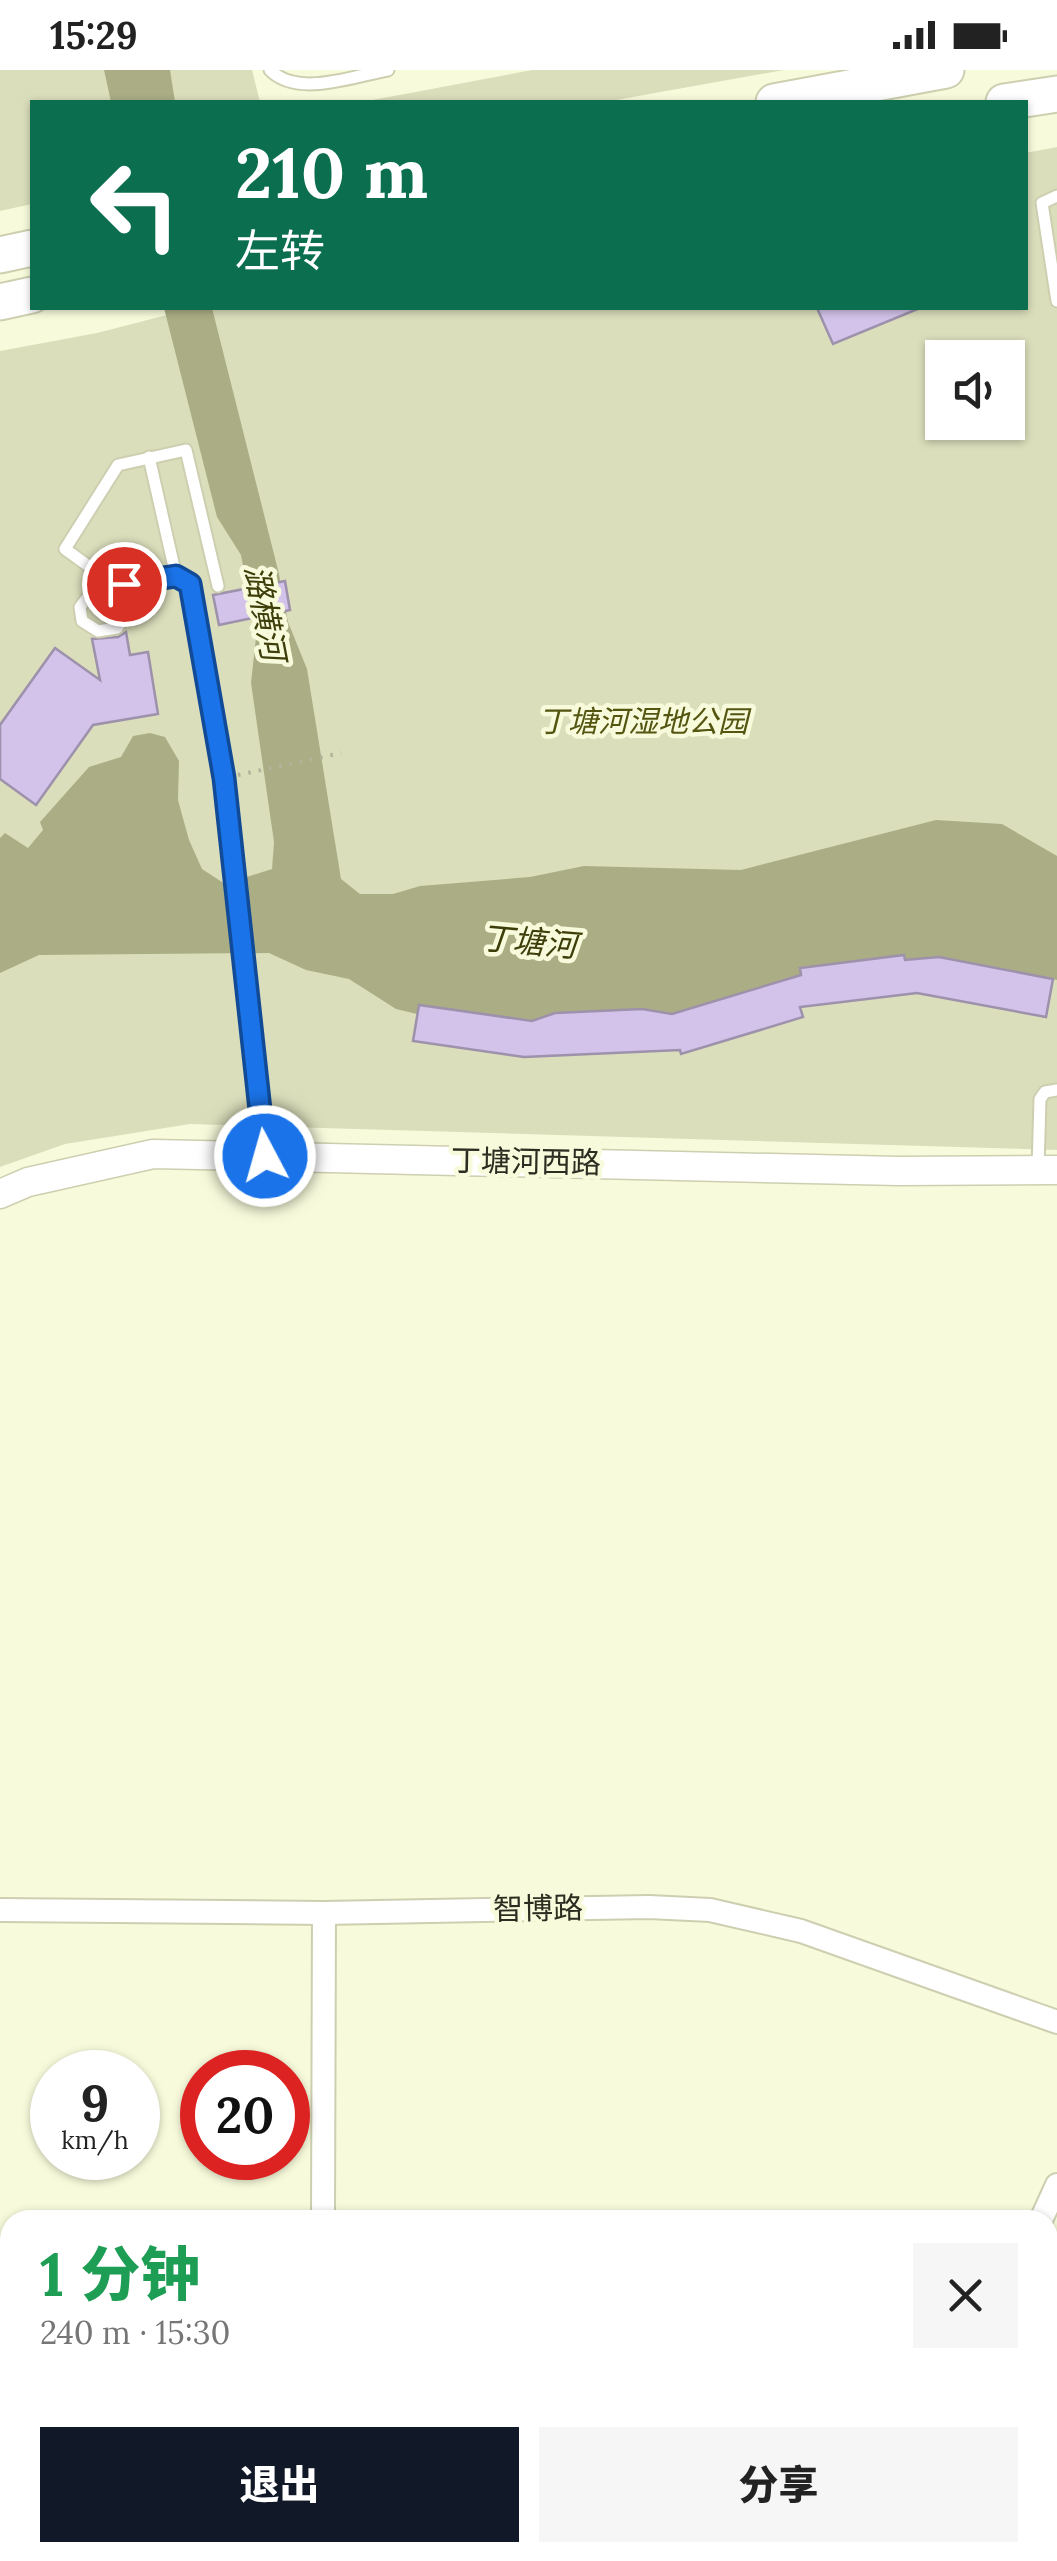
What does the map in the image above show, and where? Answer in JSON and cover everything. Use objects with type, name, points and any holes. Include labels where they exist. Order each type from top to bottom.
[{"type":"main road","points":[[785,100],[946,70]]},
{"type":"main road","points":[[1017,100],[1057,94]]},
{"type":"main road","points":[[0,256],[30,248]]},
{"type":"main road","points":[[0,302],[30,295]]},
{"type":"street","name":"丁塘河西路","points":[[0,1194],[28,1182],[153,1154],[880,1170],[1048,1170]]},
{"type":"street","name":"智博路","points":[[0,1910],[710,1910],[801,1931],[1057,2022]]},
{"type":"street","points":[[323,2210],[324,1913]]},
{"type":"street","points":[[1046,2210],[1057,2185]]},
{"type":"lane","points":[[270,70],[280,80],[301,85],[388,70]]},
{"type":"lane","points":[[1057,196],[1042,203],[1057,302]]},
{"type":"lane","points":[[218,586],[186,450],[118,464],[64,548],[120,585],[129,610],[117,628],[98,630],[82,620],[80,607],[93,590],[120,585],[176,576],[190,584],[224,778],[265,1156]]},
{"type":"lane","points":[[149,457],[176,576]]},
{"type":"lane","points":[[1048,1170],[1040,1099],[1045,1092],[1057,1090]]},
{"type":"path","points":[[256,771],[342,753]]},
{"type":"green space","points":[[0,70],[252,70],[260,100],[30,100],[30,204],[0,211]]},
{"type":"green space","points":[[532,70],[784,70],[616,100],[373,100]]},
{"type":"green space","name":"丁塘河湿地公园","points":[[1057,147],[1057,1150],[190,1124],[65,1144],[0,1167],[0,351],[97,333],[186,310],[1028,310],[1028,152]]},
{"type":"water","points":[[104,70],[170,70],[175,100],[111,100]]},
{"type":"water","points":[[165,310],[213,310],[288,622],[307,669],[341,879],[360,894],[393,894],[420,886],[530,877],[584,866],[741,870],[936,820],[1002,824],[1057,856],[1057,980],[939,957],[907,974],[904,955],[800,968],[801,977],[669,1015],[642,1009],[555,1013],[530,1021],[419,1005],[417,1014],[396,1009],[349,979],[306,970],[269,953],[39,955],[0,973],[0,838],[5,833],[28,848],[43,830],[40,822],[89,767],[121,757],[133,736],[150,733],[165,737],[179,761],[178,800],[202,869],[225,884],[272,869],[274,842],[251,683],[256,637],[241,555],[217,517]]},
{"type":"building","points":[[818,310],[915,310],[833,344]]},
{"type":"building","points":[[285,581],[290,610],[219,625],[213,595]]},
{"type":"building","points":[[126,632],[130,655],[148,652],[158,714],[93,725],[36,805],[0,779],[0,725],[55,648],[100,680],[92,639],[118,637]]},
{"type":"building","points":[[904,955],[905,960],[939,957],[1053,979],[1046,1017],[917,993],[800,1007],[803,1017],[681,1054],[680,1050],[524,1057],[413,1041],[419,1005],[532,1021],[555,1013],[642,1009],[672,1014],[801,975],[800,968]]},
{"type":"route","points":[[124,584],[176,576],[190,584],[224,778],[265,1156]]},
{"type":"water label","name":"潞横河","points":[[265,613]]},
{"type":"water label","name":"丁塘河","points":[[529,942]]}]
